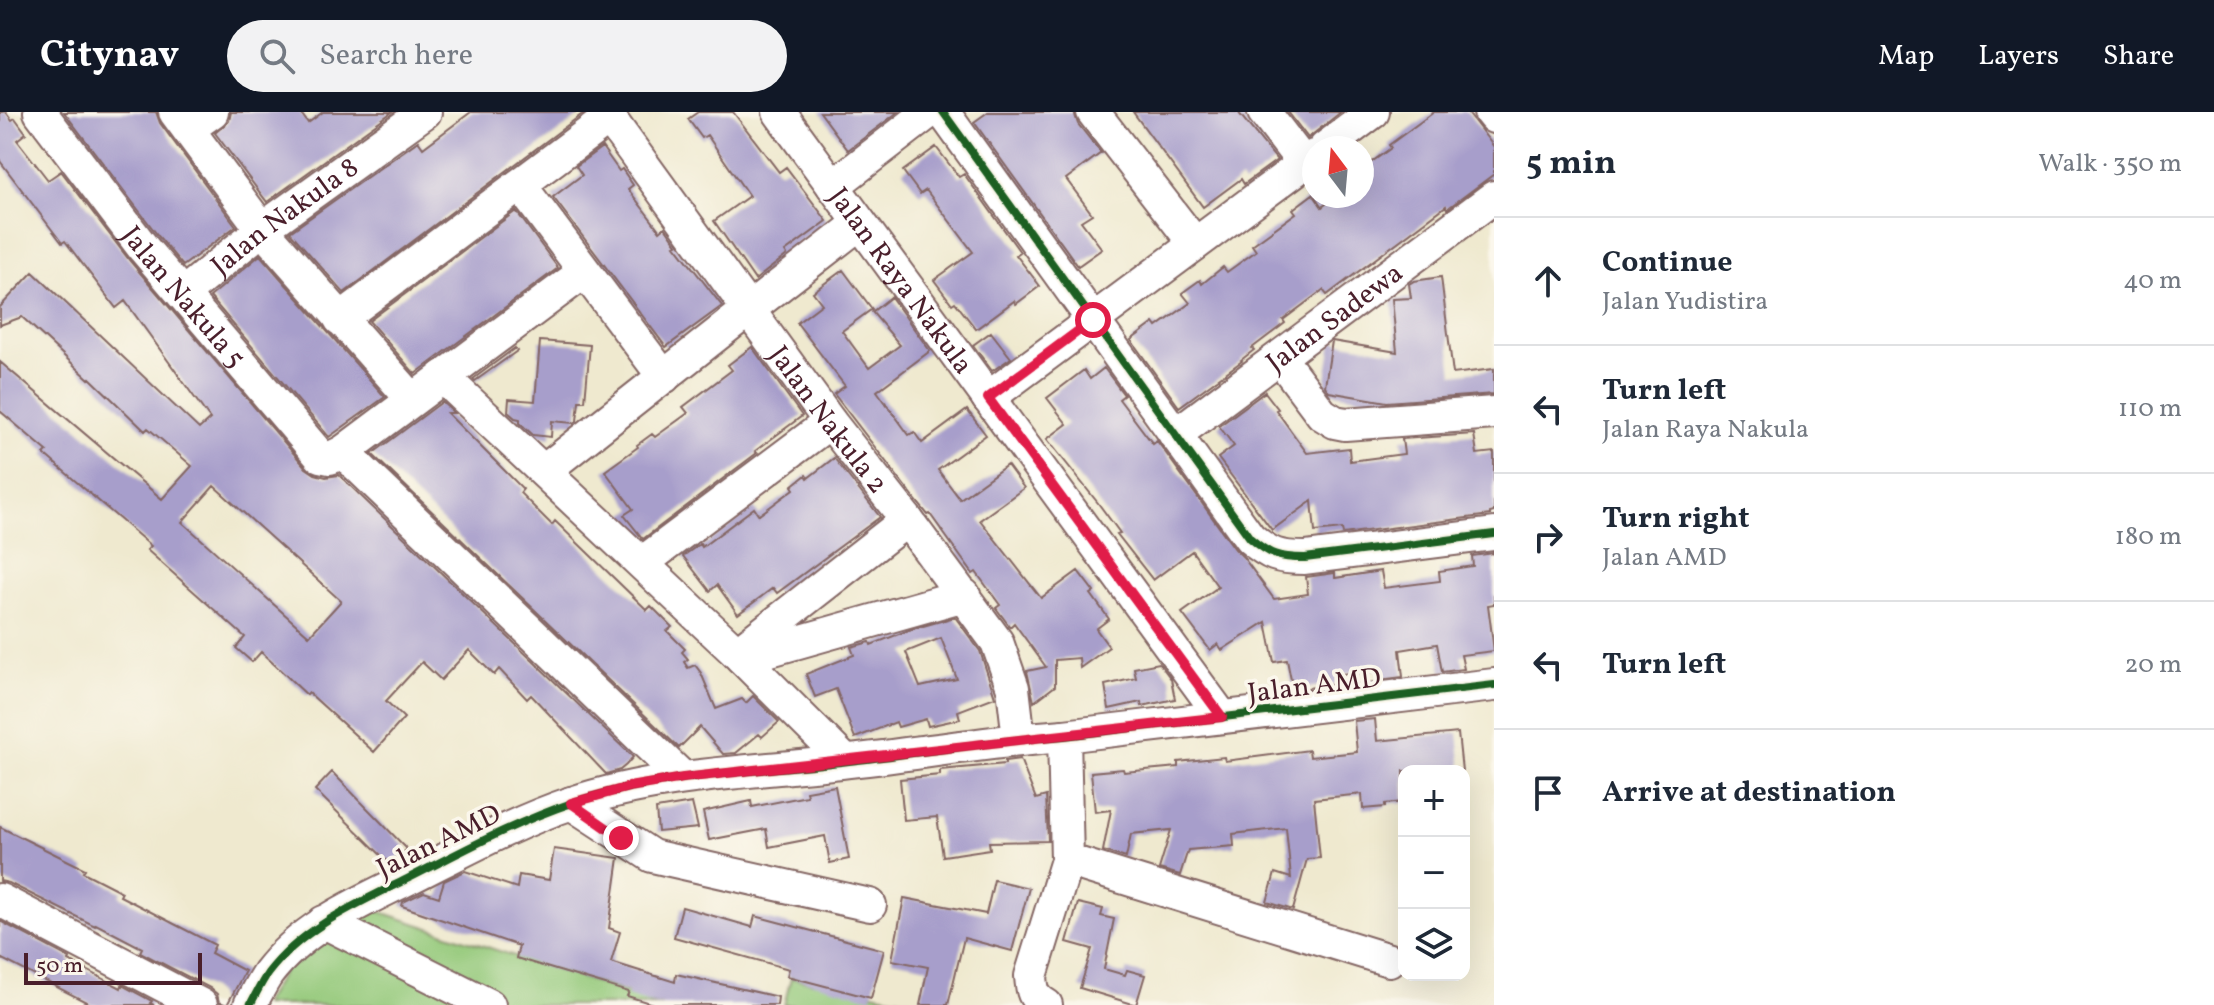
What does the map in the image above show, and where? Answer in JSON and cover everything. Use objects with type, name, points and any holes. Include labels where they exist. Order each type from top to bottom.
[{"type":"street","name":"Jalan Nakula 5","points":[[40,112],[144,249],[320,456],[330,458],[343,452]]},
{"type":"street","name":"Jalan Nakula 8","points":[[183,294],[262,229],[425,112]]},
{"type":"street","name":"Jalan Raya Nakula","points":[[779,112],[1222,717]]},
{"type":"street","points":[[833,186],[929,112]]},
{"type":"street","points":[[943,112],[1250,538],[1265,551],[1281,558],[1305,558],[1494,534]]},
{"type":"street","points":[[1093,112],[1195,244]]},
{"type":"street","points":[[1264,112],[1302,145]]},
{"type":"street","points":[[1341,136],[1373,112]]},
{"type":"street","points":[[1490,112],[1494,117]]},
{"type":"street","points":[[340,319],[520,185],[607,115]]},
{"type":"street","name":"Jalan Nakula 2","points":[[607,115],[830,422],[997,642],[1013,688],[1019,739]]},
{"type":"street","points":[[191,118],[262,229],[412,399]]},
{"type":"street","points":[[988,398],[1302,165]]},
{"type":"street","points":[[520,185],[664,377]]},
{"type":"street","name":"Jalan Sadewa","points":[[1175,435],[1494,197]]},
{"type":"street","points":[[544,471],[860,223]]},
{"type":"street","points":[[584,272],[343,452],[683,778]]},
{"type":"street","points":[[1280,358],[1322,414],[1335,422],[1434,419],[1494,413]]},
{"type":"street","points":[[443,377],[740,655],[845,761]]},
{"type":"street","points":[[642,563],[830,422]]},
{"type":"street","points":[[740,655],[907,520]]},
{"type":"street","points":[[740,655],[964,595]]},
{"type":"street","name":"Jalan AMD","points":[[250,1005],[279,960],[324,922],[492,837],[571,803],[629,787],[683,778],[1494,685]]},
{"type":"street","points":[[1046,1005],[1037,1000],[1031,976],[1067,860],[1064,736]]},
{"type":"street","points":[[571,803],[652,856],[870,905]]},
{"type":"street","points":[[1067,860],[1389,960]]},
{"type":"street","points":[[0,900],[201,1005]]},
{"type":"street","points":[[324,922],[489,1005]]},
{"type":"green space","points":[[372,909],[663,1005],[263,1005],[296,950]]},
{"type":"green space","points":[[791,978],[937,1005],[784,1005]]},
{"type":"building","points":[[0,112],[6,112],[26,133],[17,140],[48,180],[61,171],[130,261],[306,468],[326,477],[339,475],[633,757],[626,765],[606,774],[531,695],[527,699],[499,669],[494,675],[469,650],[441,680],[422,662],[386,701],[404,718],[374,752],[261,652],[252,662],[236,648],[245,637],[147,550],[151,546],[44,454],[47,451],[0,411],[0,362],[162,499],[192,466],[148,428],[145,431],[22,317],[0,325],[0,307],[33,272],[199,429],[210,419],[125,301],[116,308],[0,161]],"holes":[[[214,486],[341,601],[309,636],[182,522]]]},
{"type":"building","points":[[64,112],[156,112],[160,123],[236,226],[183,266]]},
{"type":"building","points":[[231,112],[300,112],[308,123],[323,112],[392,112],[267,202],[215,133],[229,121]]},
{"type":"building","points":[[471,112],[585,112],[344,293],[290,232],[418,141],[423,148]]},
{"type":"building","points":[[698,112],[733,112],[779,172],[786,167],[827,221],[785,252],[787,255],[755,280],[714,221],[749,196],[707,135],[702,138],[688,119]]},
{"type":"building","points":[[820,112],[898,112],[848,150]]},
{"type":"building","points":[[988,112],[1074,112],[1078,124],[1101,153],[1066,179],[1092,214],[1081,221],[1102,249],[1078,266],[974,122]]},
{"type":"building","points":[[1133,112],[1238,112],[1277,160],[1244,184],[1241,179],[1203,207]]},
{"type":"building","points":[[1288,112],[1341,112],[1311,136],[1306,136]]},
{"type":"building","points":[[1434,112],[1467,112],[1494,147],[1494,174],[1327,295],[1323,290],[1283,320],[1285,323],[1252,348],[1254,350],[1242,361],[1179,407],[1131,340],[1154,323],[1157,327],[1190,303],[1182,293],[1200,280],[1202,284],[1223,267],[1227,272],[1256,251],[1252,245],[1296,213],[1293,209],[1302,202],[1302,208],[1374,208],[1374,160],[1391,148],[1389,145]]},
{"type":"building","points":[[602,147],[633,185],[628,189],[660,231],[665,227],[675,245],[722,306],[666,347],[553,197],[582,175],[576,166]]},
{"type":"building","points":[[936,147],[959,177],[964,174],[1020,252],[1016,255],[1040,286],[976,329],[934,280],[973,252],[926,190],[920,194],[903,171]]},
{"type":"building","points":[[516,211],[558,268],[415,374],[369,321]]},
{"type":"building","points":[[260,255],[385,397],[329,437],[210,297]]},
{"type":"building","points":[[843,270],[872,309],[842,331],[869,368],[900,345],[872,312],[891,297],[930,351],[877,391],[909,435],[914,432],[922,443],[967,410],[986,435],[938,470],[960,499],[1007,465],[1024,488],[980,520],[1041,598],[1078,571],[1109,619],[1096,629],[1109,647],[1080,668],[1079,658],[1055,660],[1055,686],[1034,702],[1027,671],[1046,667],[1014,623],[1010,627],[996,608],[1000,605],[976,572],[973,574],[930,514],[914,498],[834,394],[845,386],[797,323],[822,304],[813,292]]},
{"type":"building","points":[[1441,277],[1453,374],[1494,369],[1494,394],[1387,402],[1329,392],[1325,386],[1332,341],[1397,352],[1392,299],[1411,298],[1409,284],[1414,281]]},
{"type":"building","points":[[991,332],[1011,358],[992,371],[973,345]]},
{"type":"building","points":[[540,341],[590,345],[585,401],[579,401],[577,421],[552,421],[551,437],[533,435],[520,423],[520,419],[508,412],[509,399],[535,401]]},
{"type":"building","points":[[752,347],[802,416],[643,539],[624,515],[633,509],[605,471],[652,434],[655,437],[688,413],[683,407],[732,370],[728,365]]},
{"type":"building","points":[[515,348],[517,351],[475,381],[473,379]]},
{"type":"building","points":[[1104,368],[1124,395],[1119,399],[1153,444],[1157,441],[1274,599],[1308,594],[1306,577],[1335,573],[1335,578],[1381,571],[1384,588],[1440,581],[1439,571],[1473,566],[1472,556],[1494,553],[1494,604],[1488,605],[1494,651],[1461,655],[1464,669],[1442,672],[1437,644],[1400,650],[1403,677],[1379,680],[1377,669],[1335,675],[1337,684],[1293,690],[1287,660],[1274,662],[1266,622],[1222,650],[1218,644],[1210,650],[1182,613],[1218,587],[1192,551],[1153,580],[1047,439],[1067,424],[1047,398],[1084,370],[1090,379]]},
{"type":"building","points":[[1265,392],[1307,453],[1349,448],[1350,461],[1404,454],[1402,439],[1474,434],[1477,454],[1494,452],[1494,512],[1343,534],[1342,529],[1315,532],[1312,501],[1272,530],[1218,458],[1234,446],[1219,426]]},
{"type":"building","points":[[442,402],[454,413],[447,413],[523,489],[520,493],[552,525],[555,521],[647,610],[651,606],[672,627],[667,631],[685,649],[682,652],[688,659],[684,662],[688,668],[695,665],[701,673],[716,709],[742,699],[746,703],[753,696],[779,722],[736,753],[723,754],[700,727],[679,748],[372,454]]},
{"type":"building","points":[[834,458],[880,517],[777,593],[773,588],[738,614],[717,585],[710,591],[683,556],[700,544],[702,547],[754,508],[759,515],[794,489],[792,486],[806,475],[808,478]]},
{"type":"building","points":[[955,617],[980,651],[995,697],[958,711],[960,719],[928,726],[926,719],[898,727],[896,722],[855,738],[836,689],[815,697],[806,674],[854,655],[851,647],[870,642],[871,645]],"holes":[[[941,638],[957,679],[920,687],[906,652]]]},
{"type":"building","points":[[1159,663],[1171,679],[1175,699],[1109,709],[1105,685],[1136,678],[1134,668]]},
{"type":"building","points":[[1375,719],[1377,741],[1458,733],[1461,765],[1398,765],[1398,803],[1385,804],[1385,807],[1363,809],[1362,794],[1314,799],[1320,858],[1307,859],[1293,910],[1267,902],[1275,873],[1291,878],[1286,828],[1233,834],[1234,846],[1188,850],[1180,875],[1159,869],[1171,830],[1131,834],[1126,858],[1103,851],[1111,810],[1095,812],[1091,772],[1178,767],[1178,762],[1224,757],[1225,761],[1309,750],[1310,757],[1357,752],[1354,721]]},
{"type":"building","points":[[1020,759],[1036,799],[1046,796],[1048,841],[989,842],[990,849],[943,856],[937,817],[904,820],[900,779],[940,775],[940,770],[1005,764],[1005,761]]},
{"type":"building","points":[[332,772],[407,849],[391,865],[315,790]]},
{"type":"building","points":[[835,786],[849,859],[830,863],[825,836],[769,847],[766,829],[709,840],[703,812],[751,801],[752,807],[807,796],[806,791]]},
{"type":"building","points":[[692,803],[698,828],[658,832],[656,809]]},
{"type":"building","points":[[0,827],[85,869],[83,872],[122,892],[120,896],[215,945],[211,953],[245,971],[227,1005],[219,1002],[217,994],[210,988],[140,952],[142,948],[0,881]]},
{"type":"building","points":[[554,849],[619,858],[609,928],[620,932],[611,962],[675,982],[676,974],[778,997],[777,1005],[656,1005],[627,996],[629,992],[516,958],[519,946],[402,906],[403,902],[424,892],[439,897],[444,881],[465,871],[517,888],[519,875],[549,880]]},
{"type":"building","points":[[994,880],[1029,888],[1012,951],[964,938],[948,1005],[920,1005],[928,967],[892,960],[904,898],[986,914]]},
{"type":"building","points":[[1078,903],[1103,909],[1101,916],[1114,919],[1104,969],[1125,975],[1127,970],[1145,975],[1136,1005],[1080,988],[1092,949],[1067,942]]},
{"type":"building","points":[[682,907],[752,927],[755,916],[884,950],[871,998],[787,976],[789,969],[674,937]]},
{"type":"building","points":[[0,921],[70,958],[69,961],[152,1001],[150,1003],[154,1005],[92,1005],[0,958]]},
{"type":"cycle path","points":[[943,112],[1257,544],[1275,554],[1305,558],[1494,534]]},
{"type":"cycle path","points":[[250,1005],[265,977],[282,957],[297,942],[332,918],[509,828],[605,793],[706,775],[869,759],[1494,685]]},
{"type":"route","points":[[621,838],[571,803],[629,787],[683,778],[1222,717],[988,398],[1093,320]]}]
